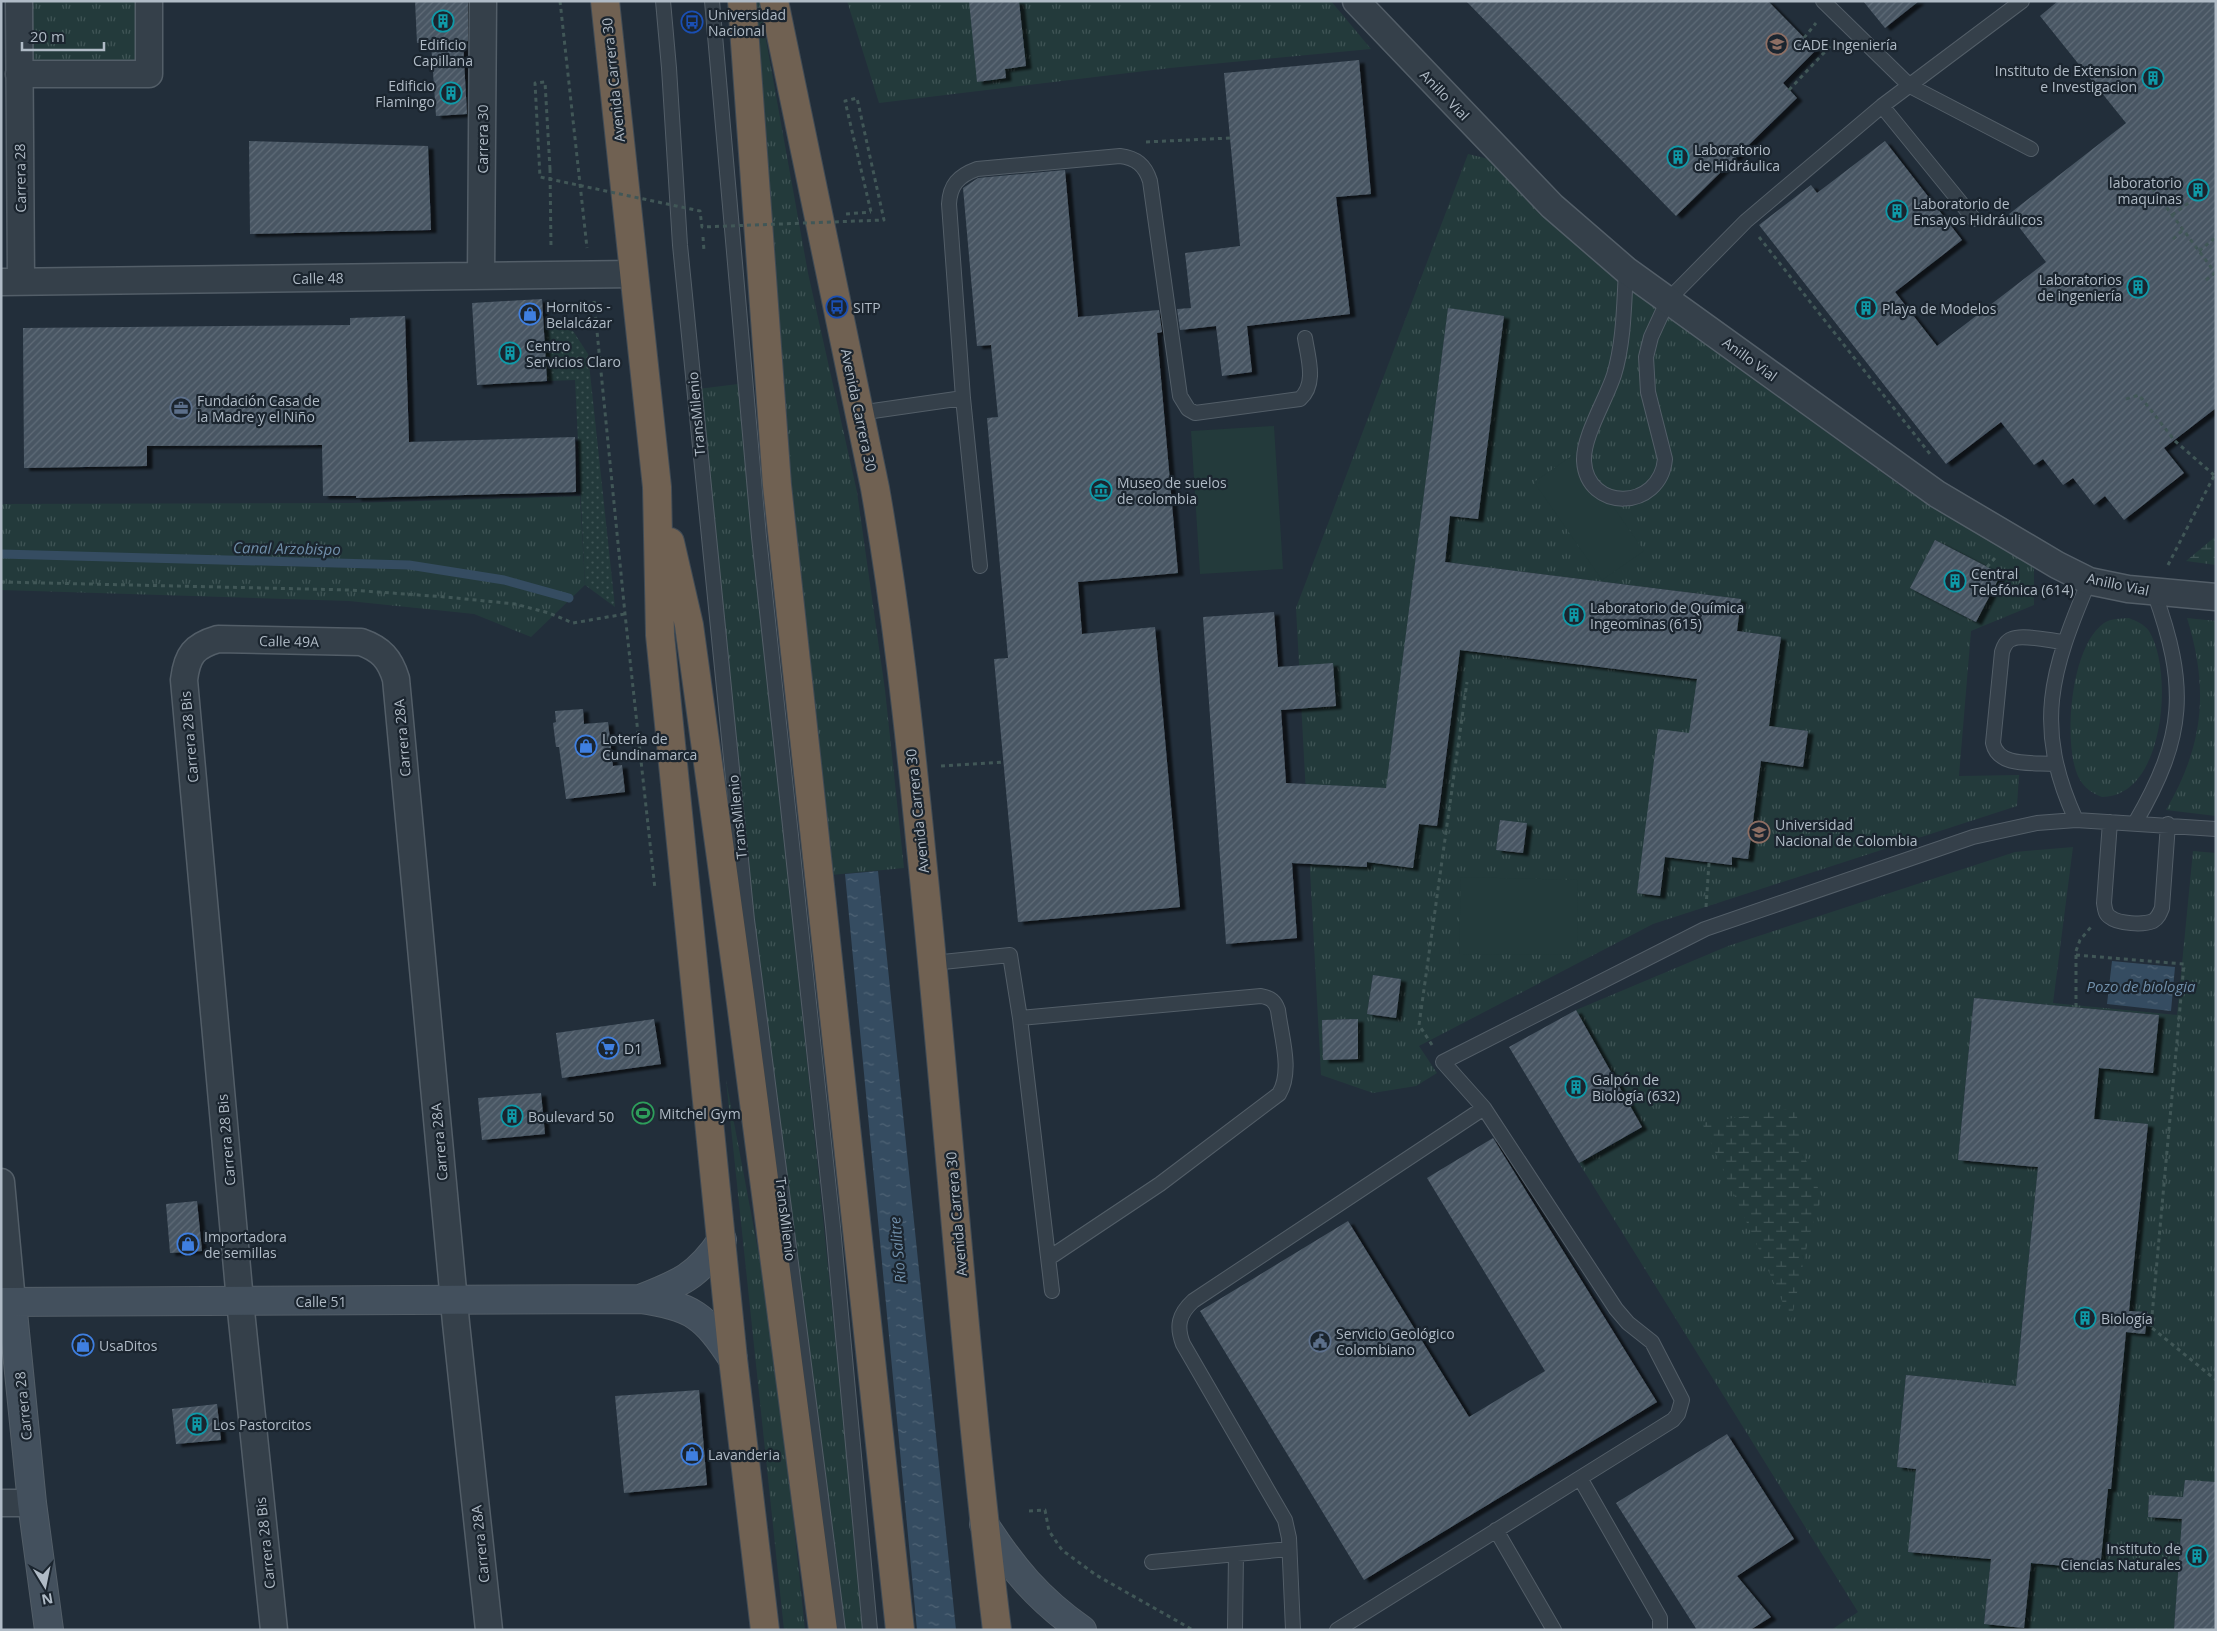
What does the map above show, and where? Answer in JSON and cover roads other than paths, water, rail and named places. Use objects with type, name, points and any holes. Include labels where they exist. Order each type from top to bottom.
[{"type":"highway","name":"Avenida Carrera 30","points":[[605,1],[657,487],[660,635],[733,1359],[765,1630]]},
{"type":"highway","points":[[742,1],[777,485],[900,1630]]},
{"type":"highway","name":"Avenida Carrera 30","points":[[774,1],[888,563],[913,768],[933,963],[984,1524],[997,1630]]},
{"type":"highway","name":"Avenida Carrera 30","points":[[657,487],[689,625],[743,1012],[823,1630]]},
{"type":"street","name":"Carrera 28","points":[[11,281],[19,74],[18,1]]},
{"type":"street","points":[[19,74],[149,74],[149,1]]},
{"type":"street","name":"Carrera 30","points":[[481,276],[483,1]]},
{"type":"street","name":"Anillo Vial","points":[[1357,1],[1552,206],[1626,270],[1937,494],[2057,565],[2090,581],[2154,592],[2216,598]]},
{"type":"street","name":"Calle 48","points":[[11,281],[634,274]]},
{"type":"street","name":"Calle 49A","points":[[193,652],[204,643],[218,639],[362,642],[375,647],[385,656]]},
{"type":"street","name":"Carrera 28 Bis","points":[[193,652],[186,664],[184,680],[240,1301],[274,1630]]},
{"type":"street","name":"Carrera 28A","points":[[385,656],[392,665],[396,678],[454,1300],[489,1630]]},
{"type":"street","name":"Carrera 28","points":[[1,1182],[7,1302],[48,1630]]},
{"type":"street","name":"Calle 51","points":[[640,1299],[682,1281],[697,1271],[708,1261],[722,1240]]},
{"type":"street","name":"Calle 51","points":[[7,1302],[640,1299],[678,1306],[703,1319],[719,1337],[733,1359]]},
{"type":"street","points":[[1,1503],[32,1503]]},
{"type":"street","points":[[984,1524],[1030,1588],[1058,1614],[1082,1630]]},
{"type":"lane","name":"TransMilenio","points":[[663,1],[680,245],[745,900],[838,1630]]},
{"type":"lane","points":[[712,1],[761,556],[832,1217],[870,1630]]},
{"type":"lane","points":[[1823,1],[1910,86],[2031,149]]},
{"type":"lane","points":[[1626,270],[1619,355],[1606,397],[1584,452],[1584,463],[1590,480],[1599,491],[1618,499],[1642,495],[1656,484],[1664,470],[1665,459],[1648,392],[1646,357],[1651,337],[1668,300],[1746,221],[1882,106],[2022,1]]},
{"type":"lane","points":[[1882,106],[1974,219]]},
{"type":"lane","points":[[980,566],[963,398],[948,204],[950,192],[965,173],[977,170],[1120,156],[1131,158],[1140,163],[1147,171],[1150,181],[1180,396],[1188,409],[1195,413],[1300,399],[1306,394],[1310,379],[1305,338]]},
{"type":"lane","points":[[859,413],[963,398]]},
{"type":"lane","points":[[2076,820],[2064,794],[2055,764],[2050,712],[2054,679],[2064,642],[2090,581]]},
{"type":"lane","points":[[2135,823],[2164,767],[2172,739],[2176,712],[2175,661],[2154,592]]},
{"type":"lane","points":[[2055,764],[2008,761],[2000,758],[1994,751],[1993,743],[2002,652],[2006,644],[2012,638],[2021,637],[2064,642]]},
{"type":"lane","points":[[1337,1630],[1673,1420],[1678,1414],[1682,1400],[1652,1342],[1628,1323],[1616,1309],[1484,1108],[1444,1062],[1705,929],[1972,837],[2037,823],[2076,820],[2168,824],[2216,829]]},
{"type":"lane","points":[[2110,822],[2105,912],[2110,918],[2118,921],[2144,923],[2152,921],[2159,916],[2162,908],[2168,824]]},
{"type":"lane","points":[[933,963],[1010,955],[1020,1018],[1052,1291]]},
{"type":"lane","points":[[1020,1018],[1261,996],[1269,998],[1276,1003],[1286,1073],[1279,1094],[1160,1184],[1049,1258]]},
{"type":"lane","points":[[1294,1630],[1289,1532],[1285,1520],[1183,1344],[1178,1333],[1179,1320],[1184,1309],[1193,1301],[1484,1108]]},
{"type":"lane","points":[[1580,1478],[1660,1618],[1660,1630]]},
{"type":"lane","points":[[1496,1530],[1554,1630]]},
{"type":"lane","points":[[1152,1562],[1289,1549]]},
{"type":"lane","points":[[1236,1554],[1236,1630]]},
{"type":"water","name":"Río Salitre","points":[[878,871],[956,1630],[917,1630],[845,874]]},
{"type":"water","name":"Pozo de biologia","points":[[2112,961],[2175,967],[2171,1011],[2107,1004]]},
{"type":"waterway","name":"Canal Arzobispo","points":[[1,554],[409,565],[504,580],[569,598]]},
{"type":"place","name":"Edificio Capillana","points":[[443,21]]},
{"type":"place","name":"Universidad Nacional","points":[[692,22]]},
{"type":"place","name":"CADE Ingeniería","points":[[1777,44]]},
{"type":"place","name":"Instituto de Extension e Investigacion","points":[[2153,78]]},
{"type":"place","name":"Edificio Flamingo","points":[[451,93]]},
{"type":"place","name":"Laboratorio de Hidráulica","points":[[1678,157]]},
{"type":"place","name":"laboratorio maquinas","points":[[2198,190]]},
{"type":"place","name":"Laboratorio de Ensayos Hidráulicos","points":[[1897,211]]},
{"type":"place","name":"Laboratorios de ingeniería","points":[[2138,287]]},
{"type":"place","name":"SITP","points":[[837,307]]},
{"type":"place","name":"Playa de Modelos","points":[[1866,308]]},
{"type":"place","name":"Hornitos - Belalcázar","points":[[530,314]]},
{"type":"place","name":"Centro Servicios Claro","points":[[510,353]]},
{"type":"place","name":"Fundación Casa de la Madre y el Niño","points":[[181,408]]},
{"type":"place","name":"Museo de suelos de colombia","points":[[1101,490]]},
{"type":"place","name":"Central Telefónica (614)","points":[[1955,581]]},
{"type":"place","name":"Laboratorio de Química Ingeominas (615)","points":[[1574,615]]},
{"type":"place","name":"Lotería de Cundinamarca","points":[[586,746]]},
{"type":"place","name":"Universidad Nacional de Colombia","points":[[1759,832]]},
{"type":"place","name":"D1","points":[[608,1048]]},
{"type":"place","name":"Galpón de Biología (632)","points":[[1576,1087]]},
{"type":"place","name":"Mitchel Gym","points":[[643,1113]]},
{"type":"place","name":"Boulevard 50","points":[[512,1116]]},
{"type":"place","name":"Importadora de semillas","points":[[188,1244]]},
{"type":"place","name":"Biología","points":[[2085,1318]]},
{"type":"place","name":"Servicio Geológico Colombiano","points":[[1320,1341]]},
{"type":"place","name":"UsaDitos","points":[[83,1345]]},
{"type":"place","name":"Los Pastorcitos","points":[[197,1424]]},
{"type":"place","name":"Lavanderia","points":[[692,1454]]},
{"type":"place","name":"Instituto de Ciencias Naturales","points":[[2197,1556]]}]
